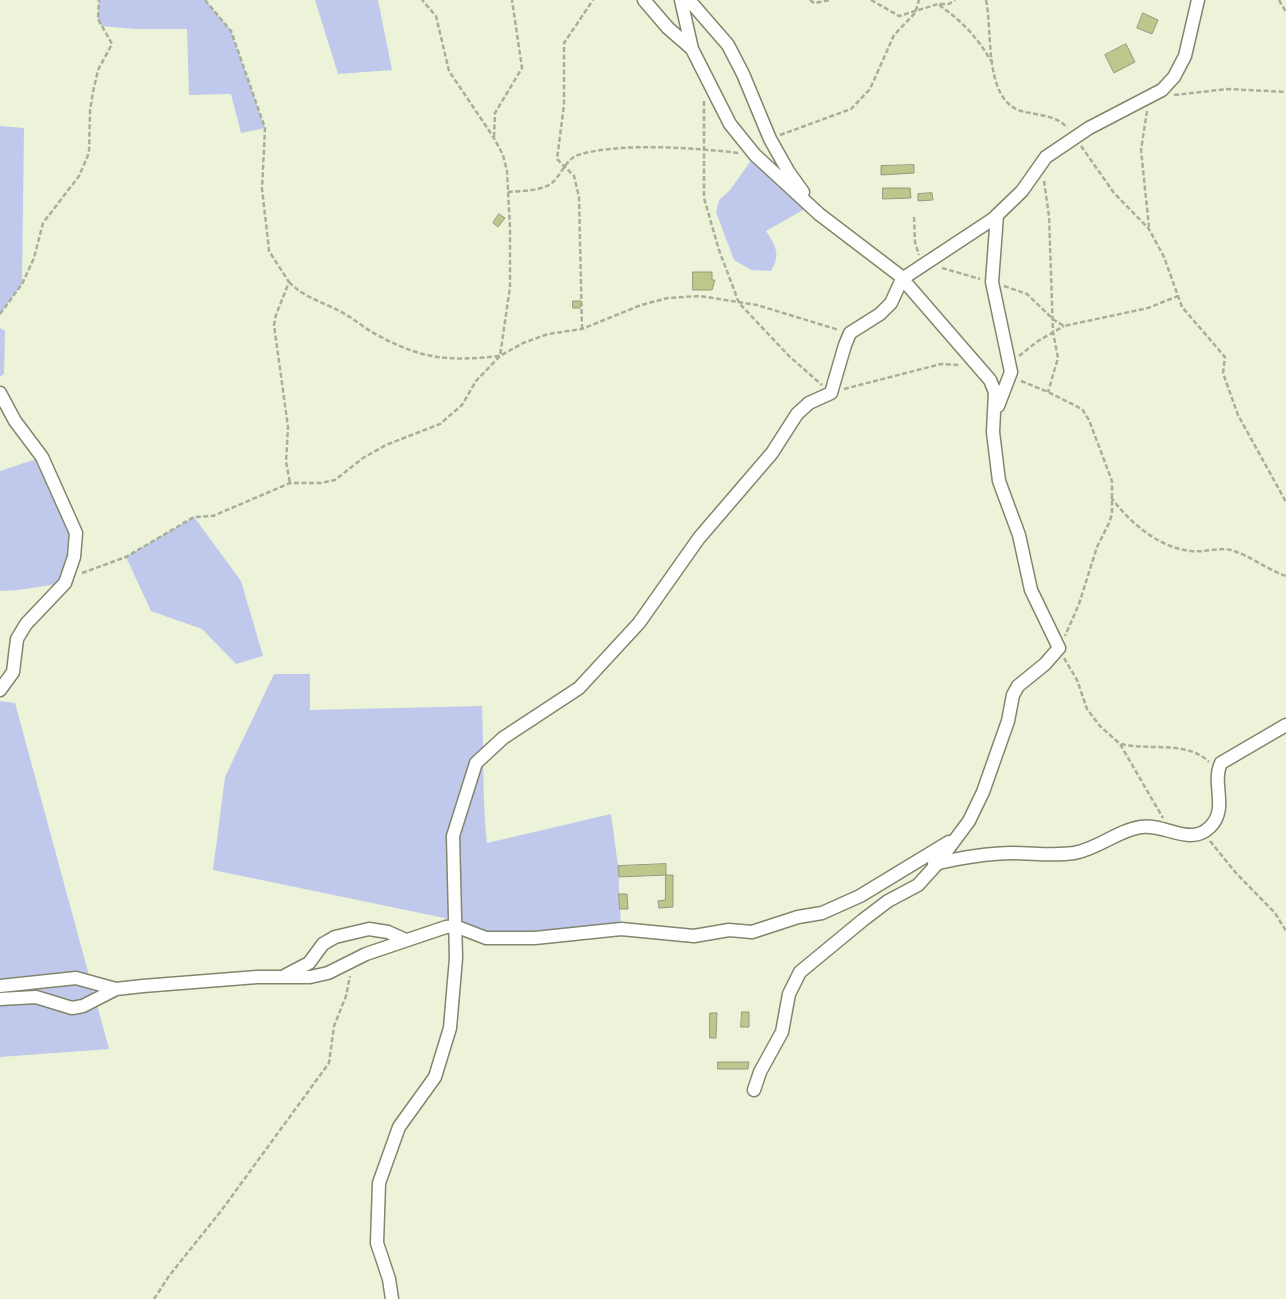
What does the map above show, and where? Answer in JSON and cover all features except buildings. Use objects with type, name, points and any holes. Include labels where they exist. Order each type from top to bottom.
[{"type":"street","points":[[644,0],[668,28],[692,49]]},
{"type":"street","points":[[681,0],[692,49],[730,124],[755,155],[819,214],[902,279],[982,370],[994,387],[996,460],[1000,481],[1019,536],[1031,590],[1059,648],[1045,664],[1018,686],[1013,695],[1008,721],[983,792],[969,821],[937,864],[918,886],[888,901],[862,920],[800,972],[789,994],[782,1032],[760,1072],[754,1090]]},
{"type":"street","points":[[690,0],[728,45],[743,74],[770,139],[788,171],[819,214]]},
{"type":"street","points":[[392,1299],[389,1279],[377,1242],[379,1183],[400,1126],[435,1077],[450,1028],[456,958],[453,836],[476,763],[503,738],[579,688],[640,624],[700,538],[772,453],[797,414],[809,403],[831,392],[850,333],[880,314],[891,303],[902,279],[997,215],[1022,191],[1046,157],[1075,138],[1162,90],[1174,77],[1185,56],[1198,0]]},
{"type":"street","points":[[994,417],[1009,378],[1010,364],[992,282],[997,215]]},
{"type":"street","points":[[0,393],[15,421],[42,458],[76,533],[74,557],[65,583],[26,624],[16,639],[13,672],[0,690]]},
{"type":"street","points":[[900,873],[937,864],[999,854],[1050,855],[1076,852],[1102,845],[1141,827],[1169,830],[1186,836],[1205,831],[1211,826],[1221,810],[1218,770],[1221,763],[1286,725]]},
{"type":"street","points":[[0,986],[76,978],[116,989],[283,976],[310,977],[328,973],[354,960],[406,940],[454,926],[486,938],[535,938],[621,929],[694,936],[729,930],[752,932],[798,917],[822,913],[860,896],[900,873],[959,834]]},
{"type":"street","points":[[283,976],[309,963],[323,944],[335,937],[369,929],[388,932],[406,940]]},
{"type":"street","points":[[0,999],[36,997],[72,1008],[83,1006],[116,989]]},
{"type":"path","points":[[0,314],[22,284],[34,258],[43,223],[79,176],[89,153],[90,112],[93,92],[98,70],[112,44],[98,19],[98,0]]},
{"type":"path","points":[[205,0],[232,31],[264,128],[262,189],[269,251],[289,282],[296,290],[345,314],[380,337],[426,357],[470,359],[500,356]]},
{"type":"path","points":[[422,0],[436,16],[449,71],[494,138],[503,155],[508,192],[510,286],[500,356]]},
{"type":"path","points":[[494,138],[495,113],[522,68],[512,0]]},
{"type":"path","points":[[582,329],[579,197],[574,176],[557,159],[564,105],[564,43],[593,0]]},
{"type":"path","points":[[810,0],[814,3],[831,0]]},
{"type":"path","points":[[871,0],[900,16],[915,13],[938,4],[949,4],[955,0]]},
{"type":"path","points":[[770,139],[851,109],[870,89],[894,35],[915,13],[919,0]]},
{"type":"path","points":[[986,0],[990,18],[992,62],[999,92],[1008,105],[1065,124],[1114,193],[1149,229],[1164,257],[1182,308],[1225,357],[1223,373],[1238,414],[1286,502]]},
{"type":"path","points":[[1278,0],[1286,12]]},
{"type":"path","points":[[938,4],[954,15],[972,34],[981,44],[992,62]]},
{"type":"path","points":[[1149,229],[1141,150],[1142,133],[1150,98],[1228,89],[1286,92]]},
{"type":"path","points":[[704,101],[702,149],[704,198],[719,250],[739,303],[789,356],[831,392],[941,364],[982,370]]},
{"type":"path","points":[[508,192],[534,190],[550,184],[563,166],[576,156],[609,149],[702,149],[755,155]]},
{"type":"path","points":[[1044,180],[1049,216],[1052,332],[1058,358],[1048,392]]},
{"type":"path","points":[[914,218],[915,242],[923,266],[946,268],[1027,294],[1052,318],[1064,326]]},
{"type":"path","points":[[289,282],[274,325],[288,427],[286,462],[290,483]]},
{"type":"path","points":[[65,583],[74,576],[126,557],[188,520],[213,516],[290,483],[321,483],[335,480],[363,458],[386,445],[440,424],[462,405],[476,381],[500,356],[523,343],[548,334],[582,329],[641,305],[668,298],[700,296],[757,305],[850,333]]},
{"type":"path","points":[[1010,364],[1052,332],[1064,326],[1148,308],[1178,296]]},
{"type":"path","points":[[1009,378],[1048,392],[1082,409],[1089,420],[1110,473],[1112,480],[1110,496],[1112,514],[1097,547],[1079,604],[1059,648],[1077,680],[1087,708],[1100,726],[1120,744],[1157,803],[1169,830]]},
{"type":"path","points":[[1110,496],[1123,514],[1143,531],[1178,549],[1194,552],[1219,549],[1233,551],[1286,576]]},
{"type":"path","points":[[1120,744],[1138,748],[1174,748],[1192,751],[1206,759],[1218,770]]},
{"type":"path","points":[[1205,831],[1212,847],[1275,913],[1286,931]]},
{"type":"path","points":[[154,1299],[169,1276],[221,1211],[329,1063],[334,1026],[346,996],[354,960]]},
{"type":"shaded area","points":[[99,0],[205,0],[231,31],[265,128],[241,133],[231,94],[189,95],[187,29],[135,29],[101,26],[98,19]]},
{"type":"shaded area","points":[[315,0],[378,0],[392,70],[338,74]]},
{"type":"shaded area","points":[[0,126],[24,128],[22,284],[0,314]]},
{"type":"shaded area","points":[[755,155],[810,206],[766,231],[776,251],[776,260],[771,271],[751,270],[734,260],[716,212],[719,200],[730,190]]},
{"type":"shaded area","points":[[0,328],[5,331],[4,374],[0,377]]},
{"type":"shaded area","points":[[42,457],[76,533],[65,583],[0,591],[0,471]]},
{"type":"shaded area","points":[[194,517],[241,581],[263,656],[236,664],[202,629],[151,611],[126,557]]},
{"type":"shaded area","points":[[274,674],[310,674],[310,710],[482,706],[487,843],[611,814],[618,866],[621,929],[486,938],[454,920],[213,870],[225,777]]},
{"type":"shaded area","points":[[0,701],[15,703],[109,1049],[0,1057]]}]
